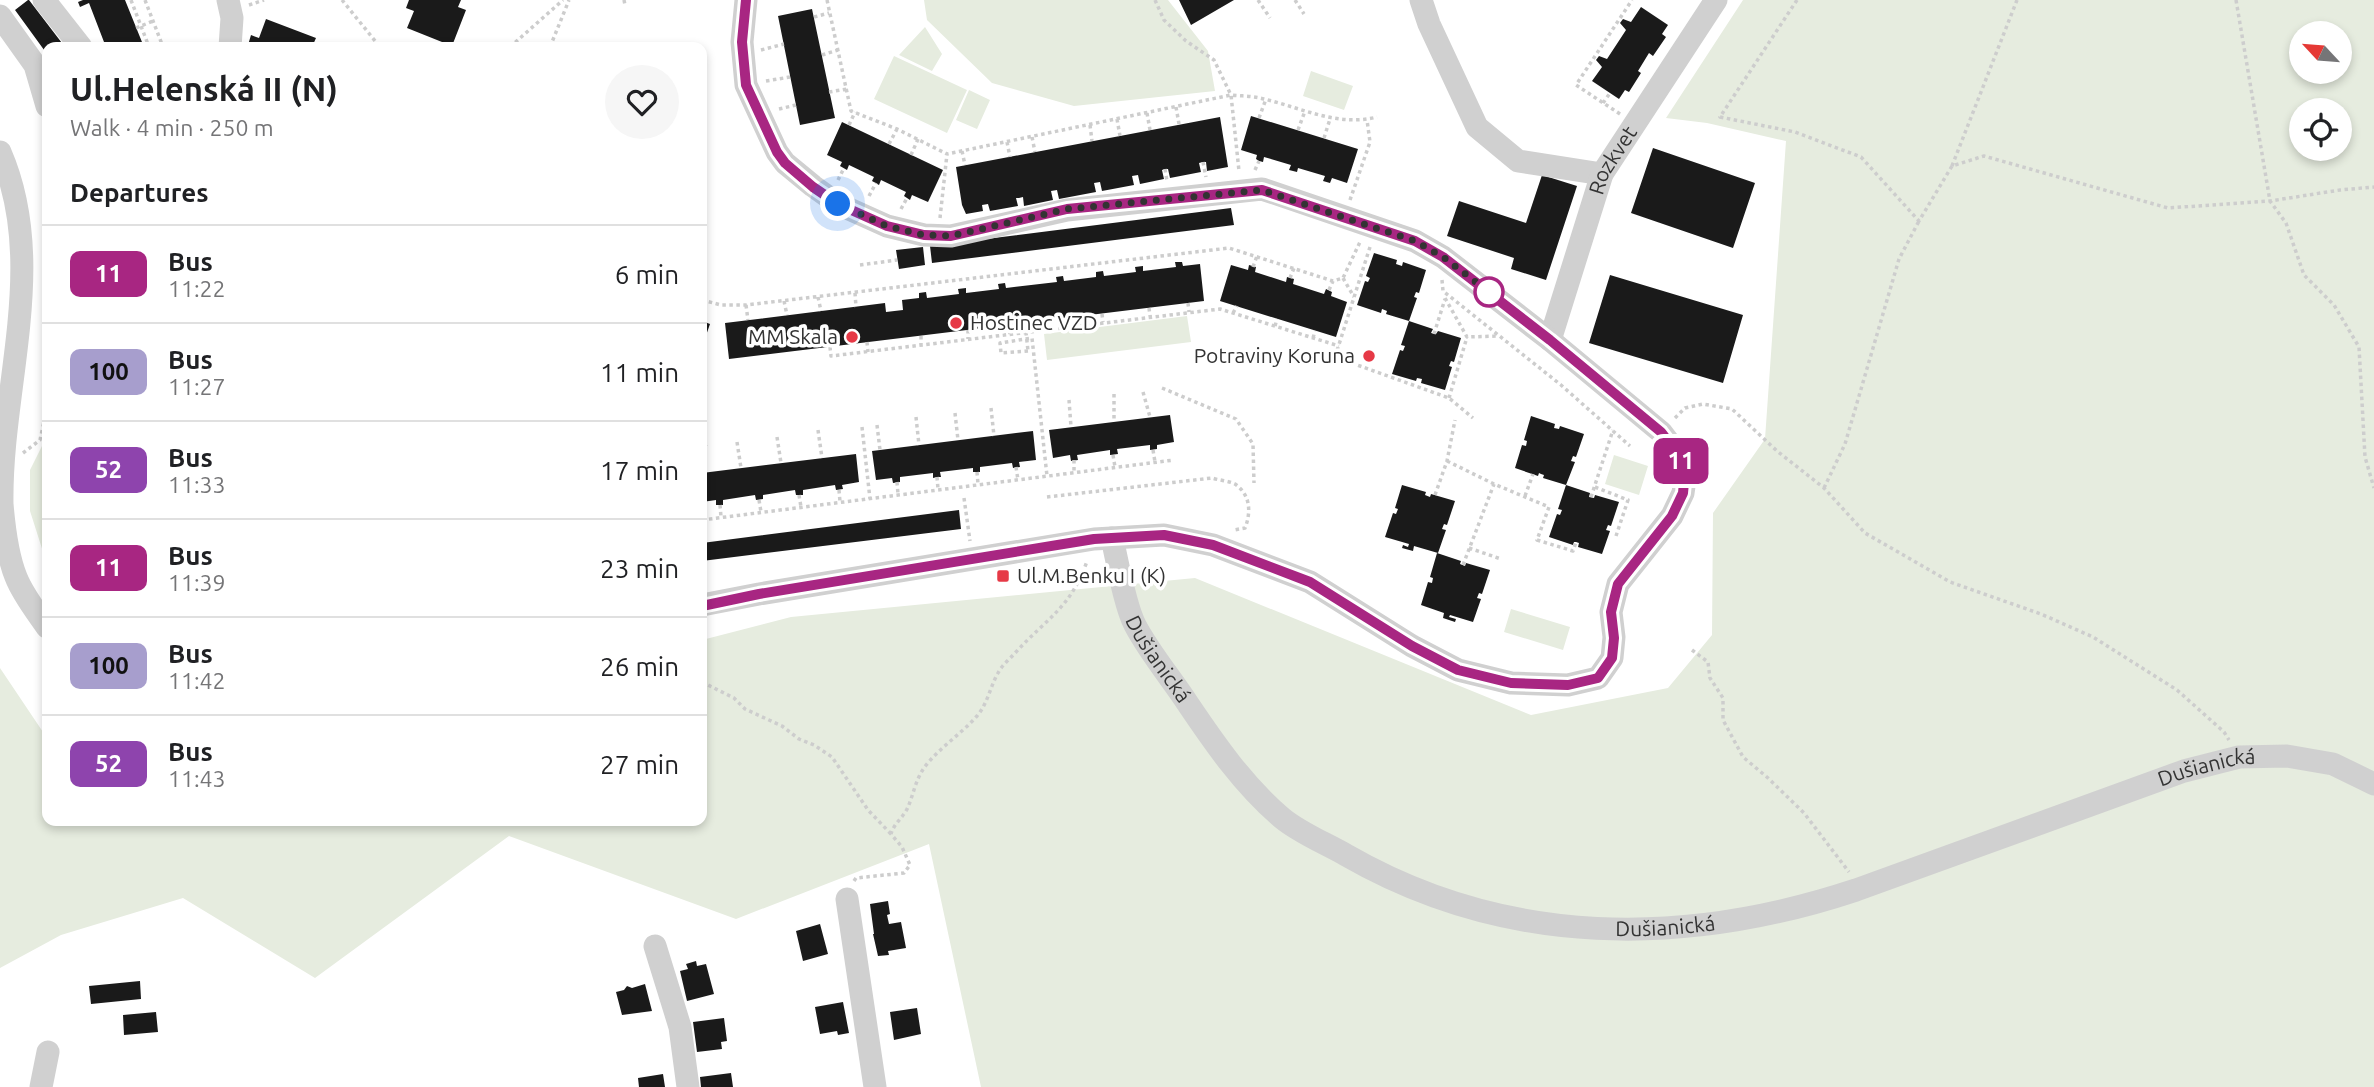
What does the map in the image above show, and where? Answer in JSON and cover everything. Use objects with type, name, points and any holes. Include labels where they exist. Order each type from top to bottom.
[{"type":"street","points":[[44,0],[78,42]]},
{"type":"street","points":[[228,0],[232,18],[230,42]]},
{"type":"street","points":[[707,605],[759,594],[1114,548],[1164,535],[1213,545],[1310,582],[1412,646],[1458,670],[1511,683],[1568,685],[1598,678],[1612,658],[1614,638],[1611,612],[1618,584],[1672,516],[1683,493],[1685,472],[1677,453],[1661,432],[1550,340],[1432,250],[1351,212],[1262,190],[1067,209],[951,236],[924,235],[887,226],[838,204],[785,163],[777,152],[746,85],[742,42],[746,0]]},
{"type":"street","points":[[1421,0],[1429,24],[1477,127],[1518,161],[1602,174]]},
{"type":"street","name":"Rozkvet","points":[[1550,340],[1602,174],[1716,0]]},
{"type":"street","points":[[0,16],[35,65],[42,89]]},
{"type":"street","points":[[0,152],[16,210],[22,257],[16,333],[1,450],[4,530],[16,577],[42,618]]},
{"type":"street","name":"Dušianická","points":[[1114,548],[1134,623],[1216,746],[1283,819],[1381,875],[1484,912],[1567,927],[1644,930],[1700,927],[1756,918],[1856,890],[2184,771],[2239,757],[2287,756],[2333,764],[2374,785]]},
{"type":"street","points":[[847,899],[876,1087]]},
{"type":"street","points":[[655,946],[680,1027],[688,1087]]},
{"type":"street","points":[[41,1087],[48,1052]]},
{"type":"path","points":[[131,0],[146,42]]},
{"type":"path","points":[[145,0],[161,42]]},
{"type":"path","points":[[342,0],[376,42]]},
{"type":"path","points":[[516,42],[563,0]]},
{"type":"path","points":[[552,42],[569,0]]},
{"type":"path","points":[[827,0],[851,111],[897,129],[947,154],[1231,95],[1266,99],[1330,119],[1367,120],[1377,117]]},
{"type":"path","points":[[1155,0],[1164,20],[1186,41],[1214,60],[1231,95],[1240,173]]},
{"type":"path","points":[[1258,0],[1270,18]]},
{"type":"path","points":[[1295,0],[1304,14]]},
{"type":"path","points":[[1625,117],[1576,85],[1632,0]]},
{"type":"path","points":[[1797,0],[1720,117],[1796,131],[1861,157],[1919,221]]},
{"type":"path","points":[[1824,488],[1845,444],[1899,259],[1952,166],[2017,0]]},
{"type":"path","points":[[2236,0],[2270,201],[2286,223],[2304,275],[2334,305],[2359,347],[2365,457],[2374,488]]},
{"type":"path","points":[[814,18],[829,13]]},
{"type":"path","points":[[139,27],[153,21]]},
{"type":"path","points":[[755,52],[784,44]]},
{"type":"path","points":[[822,55],[838,50]]},
{"type":"path","points":[[760,82],[790,77]]},
{"type":"path","points":[[830,92],[847,89]]},
{"type":"path","points":[[1603,103],[1609,93]]},
{"type":"path","points":[[1259,118],[1266,99]]},
{"type":"path","points":[[770,111],[796,105]]},
{"type":"path","points":[[1176,107],[1179,124]]},
{"type":"path","points":[[1298,130],[1306,111]]},
{"type":"path","points":[[849,125],[855,113]]},
{"type":"path","points":[[1147,113],[1150,130]]},
{"type":"path","points":[[1117,119],[1120,136]]},
{"type":"path","points":[[1324,138],[1330,119]]},
{"type":"path","points":[[1351,212],[1370,142],[1367,120]]},
{"type":"path","points":[[1090,125],[1092,141]]},
{"type":"path","points":[[889,144],[897,129]]},
{"type":"path","points":[[1031,136],[1035,152]]},
{"type":"path","points":[[911,155],[918,139]]},
{"type":"path","points":[[1007,142],[1010,157]]},
{"type":"path","points":[[962,150],[965,166]]},
{"type":"path","points":[[939,224],[947,154]]},
{"type":"path","points":[[1952,166],[1984,156],[2168,208],[2270,201],[2374,187]]},
{"type":"path","points":[[1255,172],[1259,160]]},
{"type":"path","points":[[1203,162],[1206,179]]},
{"type":"path","points":[[865,205],[876,183]]},
{"type":"path","points":[[707,302],[721,306],[746,305],[1228,248],[1333,281],[1343,278],[1361,239],[1371,242],[1335,357],[1449,398],[1473,418]]},
{"type":"path","points":[[1178,255],[1179,262]]},
{"type":"path","points":[[1253,267],[1257,256]]},
{"type":"path","points":[[1137,259],[1139,267]]},
{"type":"path","points":[[860,265],[897,260]]},
{"type":"path","points":[[1098,264],[1100,271]]},
{"type":"path","points":[[1290,278],[1294,268]]},
{"type":"path","points":[[1059,269],[1060,276]]},
{"type":"path","points":[[1442,273],[1445,298],[1467,337],[1449,398]]},
{"type":"path","points":[[1001,276],[1002,284]]},
{"type":"path","points":[[1343,278],[1354,297]]},
{"type":"path","points":[[959,281],[962,288]]},
{"type":"path","points":[[1329,290],[1333,281]]},
{"type":"path","points":[[922,285],[923,293]]},
{"type":"path","points":[[1443,291],[1630,446]]},
{"type":"path","points":[[855,293],[856,307]]},
{"type":"path","points":[[818,297],[821,311]]},
{"type":"path","points":[[1434,334],[1445,298]]},
{"type":"path","points":[[784,301],[787,315]]},
{"type":"path","points":[[1188,303],[1189,312]]},
{"type":"path","points":[[746,305],[748,320]]},
{"type":"path","points":[[1233,313],[1237,306]]},
{"type":"path","points":[[1149,308],[1150,316]]},
{"type":"path","points":[[831,347],[831,356],[1220,309],[1339,346]]},
{"type":"path","points":[[1102,314],[1103,322]]},
{"type":"path","points":[[1064,318],[1065,327]]},
{"type":"path","points":[[1275,326],[1277,319]]},
{"type":"path","points":[[1009,325],[1010,334]]},
{"type":"path","points":[[968,330],[968,339]]},
{"type":"path","points":[[1313,338],[1315,331]]},
{"type":"path","points":[[1026,332],[1028,351],[1001,353],[1000,343],[1032,338],[1047,476]]},
{"type":"path","points":[[921,336],[921,345]]},
{"type":"path","points":[[1467,337],[1499,336]]},
{"type":"path","points":[[867,342],[868,352]]},
{"type":"path","points":[[1161,388],[1236,419],[1253,444],[1254,483]]},
{"type":"path","points":[[1143,392],[1150,417]]},
{"type":"path","points":[[1114,394],[1114,421]]},
{"type":"path","points":[[1069,400],[1071,427]]},
{"type":"path","points":[[1661,432],[1685,408],[1703,404],[1732,409],[1777,451],[1824,488],[1865,533],[1950,582],[2041,614],[2092,638],[2177,690],[2224,732],[2239,757]]},
{"type":"path","points":[[991,408],[994,436]]},
{"type":"path","points":[[955,413],[958,440]]},
{"type":"path","points":[[916,417],[919,446]]},
{"type":"path","points":[[1435,495],[1447,461],[1455,420]]},
{"type":"path","points":[[877,425],[880,450]]},
{"type":"path","points":[[862,427],[870,499]]},
{"type":"path","points":[[818,430],[822,458]]},
{"type":"path","points":[[1591,497],[1613,430]]},
{"type":"path","points":[[777,437],[781,463]]},
{"type":"path","points":[[737,442],[741,468]]},
{"type":"path","points":[[1153,450],[1155,463]]},
{"type":"path","points":[[1113,455],[1115,468]]},
{"type":"path","points":[[1074,460],[1074,473]]},
{"type":"path","points":[[707,519],[1174,460]]},
{"type":"path","points":[[1447,461],[1549,506],[1537,540],[1573,551],[1576,542]]},
{"type":"path","points":[[1016,467],[1017,480]]},
{"type":"path","points":[[977,472],[978,485]]},
{"type":"path","points":[[1525,496],[1533,474]]},
{"type":"path","points":[[936,477],[938,490]]},
{"type":"path","points":[[1047,496],[1212,478],[1235,484],[1246,498],[1251,513],[1245,527],[1234,530],[1218,525],[1213,545]]},
{"type":"path","points":[[897,482],[898,495]]},
{"type":"path","points":[[1463,565],[1494,484]]},
{"type":"path","points":[[1595,487],[1628,500],[1616,536]]},
{"type":"path","points":[[839,490],[840,502]]},
{"type":"path","points":[[799,495],[801,507]]},
{"type":"path","points":[[964,498],[970,541]]},
{"type":"path","points":[[759,500],[761,512]]},
{"type":"path","points":[[720,505],[722,517]]},
{"type":"path","points":[[1076,562],[1114,548]]},
{"type":"path","points":[[1469,548],[1501,559]]},
{"type":"path","points":[[891,834],[907,809],[926,764],[979,714],[990,696],[999,672],[1025,642],[1043,628],[1066,603],[1082,576],[1088,559]]},
{"type":"path","points":[[1692,650],[1708,662],[1710,678],[1723,698],[1723,720],[1743,757],[1804,813],[1849,872],[1856,890]]},
{"type":"path","points":[[707,684],[734,698],[745,709],[782,726],[799,740],[814,745],[832,757],[868,810],[902,846],[910,865],[904,873],[856,878],[849,885],[847,899]]},
{"type":"shaded area","points":[[924,0],[1168,0],[1208,51],[1215,91],[1074,106],[992,83],[927,20]]},
{"type":"shaded area","points":[[1743,0],[2374,0],[2374,1087],[981,1087],[929,844],[736,919],[509,836],[315,978],[183,898],[61,935],[0,968],[0,668],[42,731],[42,826],[707,826],[707,639],[791,617],[1195,578],[1531,715],[1668,688],[1712,635],[1713,513],[1765,439],[1786,141],[1707,123],[1666,118]]},
{"type":"shaded area","points":[[925,27],[942,54],[932,71],[899,55]]},
{"type":"shaded area","points":[[894,56],[967,90],[947,133],[874,99]]},
{"type":"shaded area","points":[[1311,71],[1353,86],[1344,110],[1303,96]]},
{"type":"shaded area","points":[[969,90],[990,100],[977,129],[956,120]]},
{"type":"shaded area","points":[[1187,316],[1191,342],[1047,360],[1044,334]]},
{"type":"shaded area","points":[[42,446],[42,549],[30,511],[30,470]]},
{"type":"shaded area","points":[[1614,455],[1648,466],[1639,495],[1605,484]]},
{"type":"shaded area","points":[[1511,609],[1570,627],[1563,650],[1504,632]]},
{"type":"building","points":[[29,0],[61,42],[42,42],[42,47],[15,10]]},
{"type":"building","points":[[125,0],[142,42],[104,42],[89,3],[80,7],[78,2]]},
{"type":"building","points":[[409,0],[461,0],[458,7],[466,10],[454,42],[442,42],[407,28],[414,11],[406,8]]},
{"type":"building","points":[[1179,0],[1234,0],[1191,25]]},
{"type":"building","points":[[1641,7],[1668,25],[1662,34],[1666,37],[1653,56],[1649,53],[1629,92],[1625,90],[1619,99],[1592,81],[1602,67],[1596,60],[1599,56],[1607,59],[1626,30],[1620,23],[1623,19],[1631,22]]},
{"type":"building","points":[[812,9],[835,118],[800,125],[778,16]]},
{"type":"building","points":[[266,19],[316,38],[314,42],[249,42],[251,35],[259,38]]},
{"type":"building","points":[[1251,116],[1358,149],[1347,183],[1332,178],[1330,183],[1323,181],[1325,176],[1298,168],[1297,172],[1289,170],[1291,165],[1264,157],[1263,162],[1259,161],[1256,159],[1257,155],[1241,150]]},
{"type":"building","points":[[1220,117],[1228,167],[1207,171],[1206,162],[1203,162],[1199,163],[1201,172],[1170,178],[1168,169],[1165,169],[1162,170],[1164,179],[1140,184],[1138,175],[1132,176],[1134,185],[1102,191],[1100,182],[1094,183],[1096,192],[1059,199],[1057,190],[1051,191],[1053,200],[1024,206],[1023,197],[1016,198],[1018,206],[990,211],[988,204],[982,205],[983,211],[966,214],[962,205],[956,167]]},
{"type":"building","points":[[842,122],[943,170],[928,202],[912,195],[910,200],[904,196],[906,192],[881,180],[879,185],[872,181],[874,177],[849,165],[847,170],[840,166],[842,162],[827,155]]},
{"type":"building","points":[[1653,148],[1755,183],[1733,248],[1631,213]]},
{"type":"building","points":[[1542,175],[1577,186],[1546,280],[1511,269],[1514,258],[1447,236],[1459,201],[1526,223]]},
{"type":"building","points":[[1231,208],[1234,225],[932,263],[930,246]]},
{"type":"building","points":[[923,247],[925,265],[899,269],[896,250]]},
{"type":"building","points":[[1374,253],[1397,260],[1396,264],[1402,266],[1403,262],[1426,270],[1419,293],[1416,292],[1414,297],[1417,298],[1409,321],[1386,314],[1387,311],[1382,309],[1381,313],[1357,305],[1365,281],[1368,282],[1370,278],[1366,276]]},
{"type":"building","points":[[1175,262],[1182,262],[1183,266],[1200,264],[1204,301],[729,359],[725,323],[885,303],[886,312],[903,310],[902,300],[919,298],[919,293],[926,292],[927,298],[959,294],[958,289],[966,288],[966,293],[999,289],[998,284],[1005,283],[1006,288],[1057,282],[1056,277],[1063,276],[1064,281],[1096,277],[1096,272],[1103,271],[1104,276],[1136,272],[1135,267],[1143,266],[1143,271],[1176,267]]},
{"type":"building","points":[[1231,265],[1248,270],[1249,265],[1256,267],[1255,272],[1286,282],[1287,277],[1294,279],[1293,284],[1324,294],[1326,289],[1332,292],[1331,296],[1347,302],[1336,337],[1220,301]]},
{"type":"building","points":[[1610,275],[1743,315],[1723,383],[1589,343]]},
{"type":"building","points":[[1409,321],[1433,329],[1431,333],[1436,334],[1438,331],[1461,338],[1454,362],[1451,361],[1449,366],[1452,367],[1445,390],[1421,383],[1422,379],[1417,378],[1416,381],[1392,374],[1400,350],[1403,351],[1405,346],[1401,345]]},
{"type":"building","points":[[1170,415],[1174,442],[1157,445],[1157,449],[1150,450],[1150,445],[1117,449],[1118,454],[1110,455],[1110,450],[1077,455],[1078,460],[1071,461],[1070,455],[1053,458],[1049,430]]},
{"type":"building","points":[[1531,416],[1555,424],[1554,428],[1559,429],[1560,426],[1584,434],[1576,457],[1573,456],[1571,461],[1575,462],[1566,485],[1543,478],[1544,475],[1539,473],[1538,476],[1515,468],[1522,445],[1526,446],[1527,441],[1524,440]]},
{"type":"building","points":[[1033,431],[1036,460],[1019,462],[1020,467],[1013,468],[1012,463],[980,467],[980,472],[973,472],[973,468],[940,472],[941,477],[933,478],[933,473],[900,477],[900,482],[893,483],[892,478],[876,480],[872,451]]},
{"type":"building","points":[[856,454],[859,482],[842,485],[843,489],[836,490],[835,485],[803,490],[803,495],[796,495],[795,490],[763,495],[763,499],[756,500],[755,495],[723,500],[723,505],[716,505],[716,500],[707,501],[707,472]]},
{"type":"building","points":[[1402,485],[1426,492],[1425,495],[1430,497],[1431,494],[1455,501],[1447,525],[1444,524],[1442,529],[1446,530],[1438,553],[1414,546],[1413,551],[1402,548],[1403,545],[1408,547],[1409,544],[1385,537],[1393,513],[1396,514],[1398,509],[1395,508]]},
{"type":"building","points":[[1566,485],[1590,493],[1589,497],[1594,498],[1595,495],[1619,502],[1611,526],[1608,525],[1606,530],[1610,531],[1602,554],[1578,547],[1579,543],[1576,542],[1573,545],[1549,537],[1557,514],[1560,515],[1562,510],[1558,509]]},
{"type":"building","points":[[959,510],[961,529],[707,560],[707,542]]},
{"type":"building","points":[[1437,553],[1461,561],[1460,564],[1465,566],[1466,563],[1490,570],[1482,594],[1479,593],[1477,598],[1481,599],[1473,622],[1450,615],[1449,617],[1456,619],[1455,622],[1443,618],[1444,613],[1421,605],[1428,582],[1432,583],[1433,578],[1430,577]]},
{"type":"building","points":[[888,901],[889,924],[901,922],[906,948],[878,956],[870,904]]},
{"type":"building","points":[[820,924],[828,954],[803,961],[796,931]]},
{"type":"building","points":[[696,961],[697,966],[706,964],[714,994],[687,1001],[680,971],[688,969],[686,964]]},
{"type":"building","points":[[140,981],[141,999],[91,1004],[89,986]]},
{"type":"building","points":[[645,984],[652,1011],[622,1015],[616,992],[627,986],[632,988]]},
{"type":"building","points":[[843,1002],[849,1033],[838,1035],[837,1031],[820,1034],[815,1007]]},
{"type":"building","points":[[917,1008],[921,1034],[894,1040],[890,1012]]},
{"type":"building","points":[[156,1012],[158,1032],[124,1035],[123,1015]]},
{"type":"building","points":[[724,1018],[727,1041],[721,1042],[722,1049],[697,1052],[693,1022]]},
{"type":"building","points":[[731,1073],[733,1087],[701,1087],[700,1077]]},
{"type":"building","points":[[663,1074],[665,1087],[639,1087],[638,1078]]},
{"type":"bus line","name":"11","points":[[707,605],[1094,539],[1164,535],[1213,545],[1310,582],[1412,646],[1458,670],[1511,683],[1568,685],[1598,678],[1612,658],[1614,638],[1611,612],[1618,584],[1672,516],[1683,493],[1685,472],[1677,453],[1661,432],[1550,340],[1443,257],[1415,241],[1354,219],[1262,190],[1067,209],[951,236],[924,235],[887,226],[838,204],[785,163],[751,101],[746,85],[742,42],[746,0]]},
{"type":"place","name":"Hostinec VZD","points":[[956,323]]},
{"type":"place","name":"MM Skala","points":[[852,337]]},
{"type":"place","name":"Potraviny Koruna","points":[[1369,356]]},
{"type":"place","name":"Ul.M.Benku I (K)","points":[[1003,576]]},
{"type":"route","points":[[838,204],[887,226],[924,235],[951,236],[1067,209],[1262,190],[1415,241],[1443,257],[1489,292]]}]
